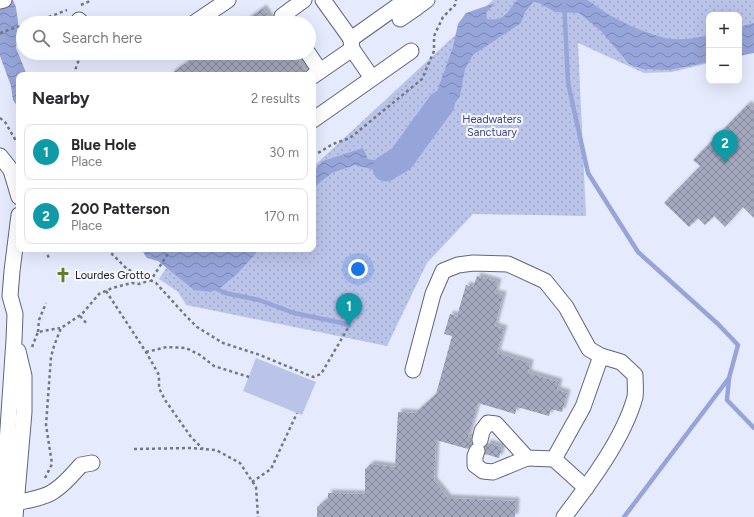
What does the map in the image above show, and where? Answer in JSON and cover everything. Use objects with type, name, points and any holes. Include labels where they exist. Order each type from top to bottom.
[{"type":"lane","points":[[0,1],[4,0]]},
{"type":"lane","points":[[204,16],[228,0]]},
{"type":"lane","points":[[282,16],[304,0]]},
{"type":"lane","points":[[323,0],[372,78]]},
{"type":"lane","points":[[311,60],[317,73],[351,44],[415,2]]},
{"type":"lane","points":[[400,19],[415,2]]},
{"type":"lane","points":[[316,118],[411,51]]},
{"type":"lane","points":[[0,156],[11,170],[16,187]]},
{"type":"lane","points":[[9,510],[10,337],[15,314],[10,296],[16,242]]},
{"type":"lane","points":[[413,370],[433,294],[443,271],[458,265],[473,263],[508,264],[545,281],[566,307],[589,349],[601,356],[621,362],[635,375],[635,395],[623,429],[586,488],[564,517]]},
{"type":"lane","points":[[9,510],[24,412],[24,376],[19,355],[10,337]]},
{"type":"lane","points":[[554,459],[583,407],[601,356]]},
{"type":"lane","points":[[527,458],[496,424],[488,423],[482,431],[475,456],[475,465],[483,470],[494,472],[527,458],[554,459],[586,488]]},
{"type":"lane","points":[[9,510],[40,496],[53,492],[68,480],[81,465],[92,463]]},
{"type":"path","points":[[316,154],[333,144],[350,138],[422,79],[434,50],[434,36],[443,17],[455,5],[456,0]]},
{"type":"path","points":[[0,33],[16,27]]},
{"type":"path","points":[[75,72],[76,64],[79,60]]},
{"type":"path","points":[[0,118],[5,122],[16,141]]},
{"type":"path","points":[[47,252],[49,260]]},
{"type":"path","points":[[110,252],[127,269],[156,283],[198,327],[223,343],[260,355],[313,377],[321,374],[348,328]]},
{"type":"path","points":[[38,332],[61,328],[80,316],[99,294],[112,288],[132,283],[139,284],[151,280],[169,252]]},
{"type":"path","points":[[106,291],[146,352],[159,375],[159,388],[165,400],[191,437],[203,449]]},
{"type":"path","points":[[19,355],[30,355],[38,332],[39,320],[46,303]]},
{"type":"path","points":[[80,316],[88,325]]},
{"type":"path","points":[[40,496],[46,475],[52,464],[46,425],[51,357],[61,328]]},
{"type":"path","points":[[146,352],[166,348],[186,348],[200,355],[214,366],[249,377]]},
{"type":"path","points":[[252,482],[271,469],[297,413]]},
{"type":"path","points":[[134,449],[192,448],[216,450],[240,463],[256,487],[258,517]]},
{"type":"green space","name":"Headwaters Sanctuary","points":[[493,0],[754,0],[754,51],[742,54],[742,12],[706,12],[706,64],[672,72],[644,73],[578,43],[586,216],[473,214],[427,263],[387,346],[186,305],[178,292],[159,279],[177,252],[316,252],[316,164]]},
{"type":"green space","points":[[256,358],[316,382],[302,415],[243,391]]},
{"type":"water","points":[[0,0],[13,0],[17,16],[16,60],[21,60],[26,72],[16,72],[16,104],[13,100],[11,86],[0,56]]},
{"type":"water","points":[[517,0],[587,0],[616,19],[665,38],[681,39],[706,36],[706,63],[669,70],[643,69],[629,64],[601,31],[579,13],[555,12],[539,3],[533,2],[525,12],[521,23],[473,55],[465,69],[460,96],[429,140],[402,167],[387,173],[355,165],[332,173],[316,186],[316,169],[323,161],[363,148],[368,159],[385,162],[420,139],[419,127],[415,121],[436,94],[453,47],[458,24],[466,13],[495,3],[486,13],[487,19],[498,19],[505,15]]},
{"type":"water","points":[[754,23],[754,53],[742,55],[742,26]]},
{"type":"water","points":[[143,252],[257,252],[237,274],[220,288],[211,292],[194,290],[158,261],[147,258]]},
{"type":"building","points":[[263,8],[268,16],[252,16]]},
{"type":"building","points":[[190,60],[298,60],[306,71],[306,72],[173,72]]},
{"type":"building","points":[[748,104],[754,110],[754,218],[743,207],[725,227],[714,216],[705,225],[698,218],[689,227],[664,203],[700,166],[693,160]]},
{"type":"building","points":[[477,276],[498,282],[495,293],[503,295],[495,326],[504,329],[497,353],[530,363],[528,373],[559,382],[557,390],[567,393],[562,412],[551,409],[549,416],[517,407],[515,414],[478,403],[468,437],[471,438],[472,444],[468,449],[436,440],[434,481],[448,498],[516,501],[515,517],[317,517],[317,507],[328,498],[328,493],[365,494],[365,469],[371,464],[395,467],[398,412],[415,413],[436,394],[452,336],[444,334],[450,314],[457,316],[466,285],[473,287]]},
{"type":"building","points":[[488,443],[502,447],[499,458],[485,454],[485,447]]},
{"type":"waterway","points":[[564,0],[568,83],[588,173],[638,252],[718,324],[738,345],[729,378],[727,400],[754,428]]},
{"type":"waterway","points":[[386,168],[401,159],[441,104]]},
{"type":"waterway","points":[[213,287],[225,293],[259,300],[294,313],[342,323],[349,326]]},
{"type":"waterway","points":[[624,517],[729,378]]},
{"type":"place","name":"200 Patterson","points":[[725,163]]},
{"type":"place","name":"Lourdes Grotto","points":[[63,275]]},
{"type":"place","name":"Blue Hole","points":[[349,326]]}]
